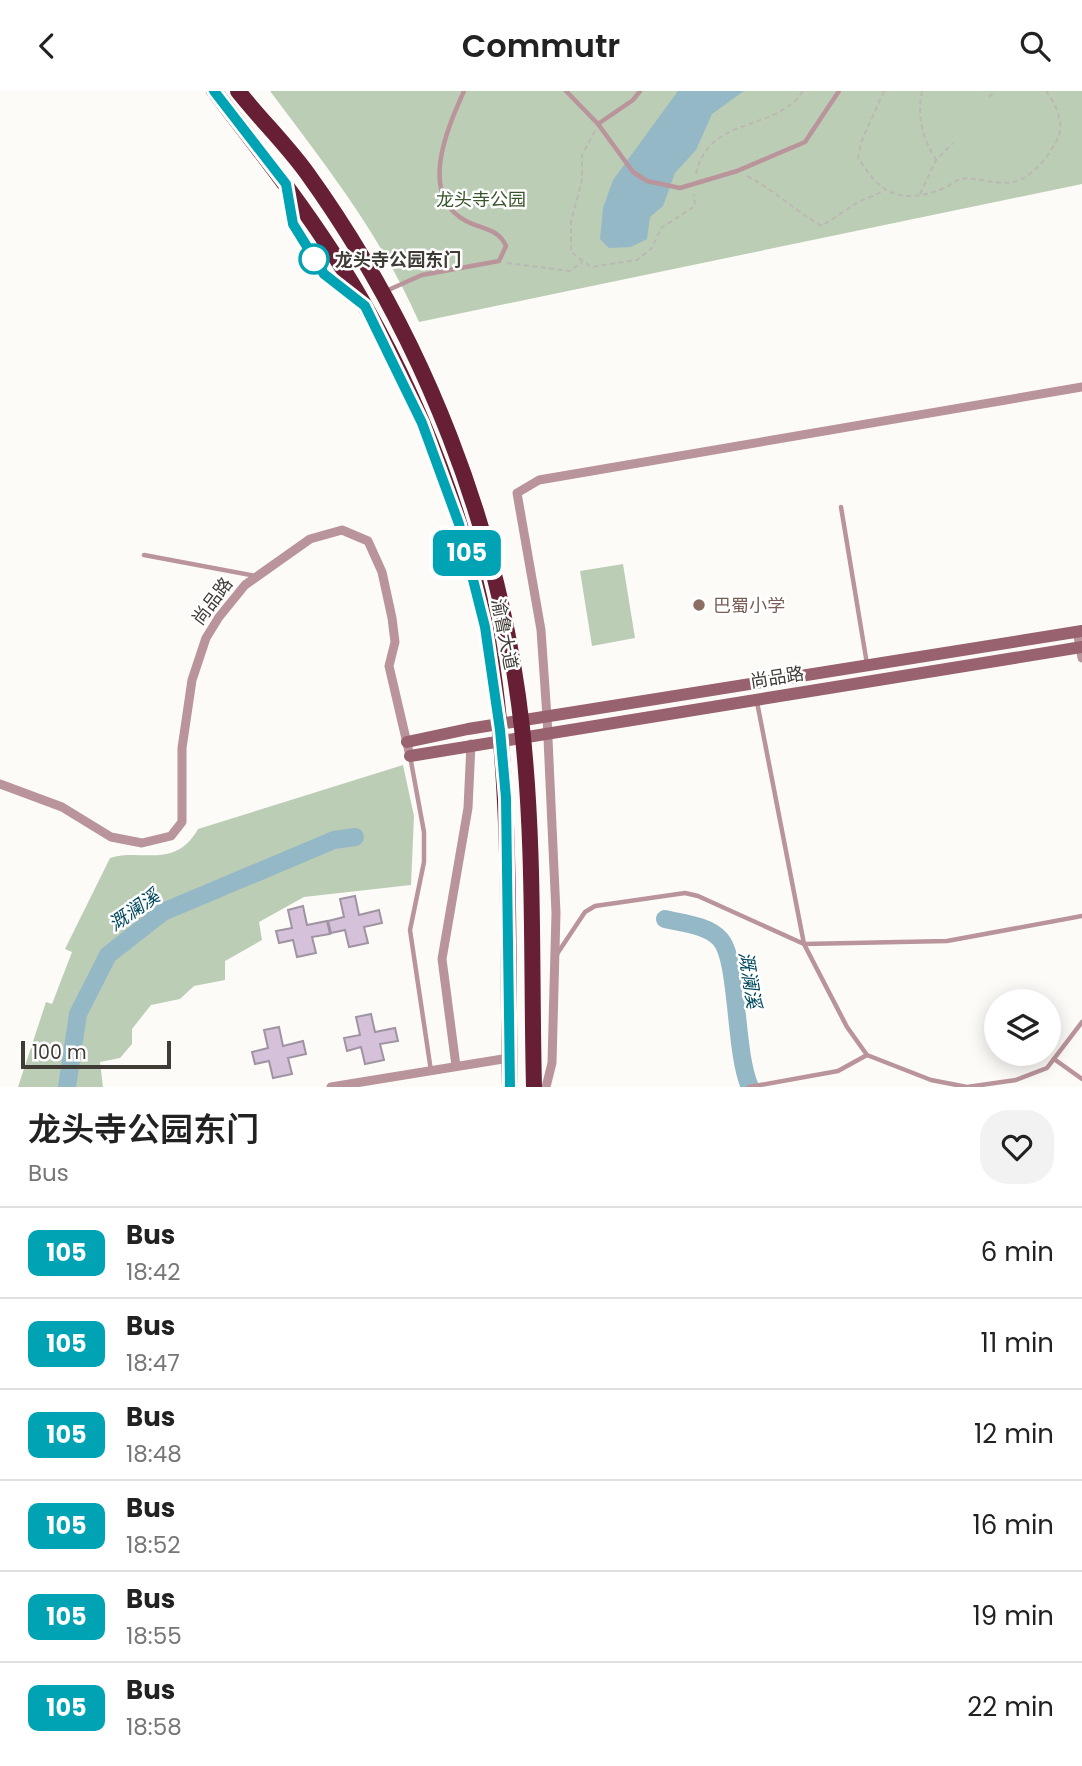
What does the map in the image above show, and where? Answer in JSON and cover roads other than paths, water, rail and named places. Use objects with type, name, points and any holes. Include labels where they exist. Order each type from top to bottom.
[{"type":"highway","name":"渝鲁大道","points":[[214,91],[286,184],[365,306],[422,423],[459,524],[474,580],[495,682],[506,798],[510,1087]]},
{"type":"highway","name":"渝鲁大道","points":[[238,91],[317,188],[382,293],[440,415],[494,572],[515,675],[528,797],[534,1087]]},
{"type":"highway","points":[[246,91],[260,120]]},
{"type":"main road","name":"尚品路","points":[[407,742],[1080,631]]},
{"type":"main road","name":"尚品路","points":[[410,756],[756,698],[1081,651]]},
{"type":"street","points":[[545,1087],[552,1063],[555,958],[548,732],[541,630],[517,493],[539,480],[1082,387]]},
{"type":"street","name":"尚品路","points":[[0,784],[62,807],[94,828],[120,840],[142,843],[158,841],[179,829],[184,811],[182,748],[192,680],[205,638],[219,617],[257,576],[310,539],[342,530],[368,541],[382,572],[395,642],[389,666],[410,756]]},
{"type":"street","points":[[1080,631],[1081,651]]},
{"type":"street","points":[[456,1066],[442,959],[468,808],[471,744]]},
{"type":"street","points":[[331,1087],[509,1058]]},
{"type":"lane","points":[[382,293],[422,275],[499,261],[505,253],[503,238],[496,232],[458,216],[448,206],[440,182],[444,139],[464,91]]},
{"type":"lane","points":[[566,91],[598,124],[633,171],[648,181],[680,188],[737,171],[805,142],[839,91]]},
{"type":"lane","points":[[598,124],[633,100],[640,91]]},
{"type":"lane","points":[[841,507],[867,665]]},
{"type":"lane","points":[[144,555],[257,576]]},
{"type":"lane","points":[[756,698],[804,944],[846,1027],[867,1055],[931,1080],[967,1087],[1016,1080],[1049,1066]]},
{"type":"lane","points":[[410,756],[424,832],[424,862],[410,930],[431,1071]]},
{"type":"lane","points":[[555,958],[585,912],[595,906],[685,894],[698,896],[764,923],[804,944],[947,941],[1082,916]]},
{"type":"lane","points":[[1061,1050],[1082,1022]]},
{"type":"lane","points":[[749,1087],[838,1071],[867,1055]]},
{"type":"lane","points":[[1061,1064],[1082,1079]]},
{"type":"water","points":[[678,91],[744,91],[712,114],[696,150],[675,173],[663,206],[650,217],[647,239],[631,247],[609,248],[600,239],[603,208],[613,180]]},
{"type":"waterway","name":"溉澜溪","points":[[67,1087],[78,1014],[108,955],[163,912],[334,840],[355,837]]},
{"type":"waterway","name":"溉澜溪","points":[[665,919],[694,925],[715,934],[726,950],[734,985],[741,1052],[750,1087]]},
{"type":"place","name":"龙头寺公园东门","points":[[314,259]]},
{"type":"place","name":"巴蜀小学","points":[[699,605]]},
{"type":"park label","name":"龙头寺公园","points":[[481,199]]}]
